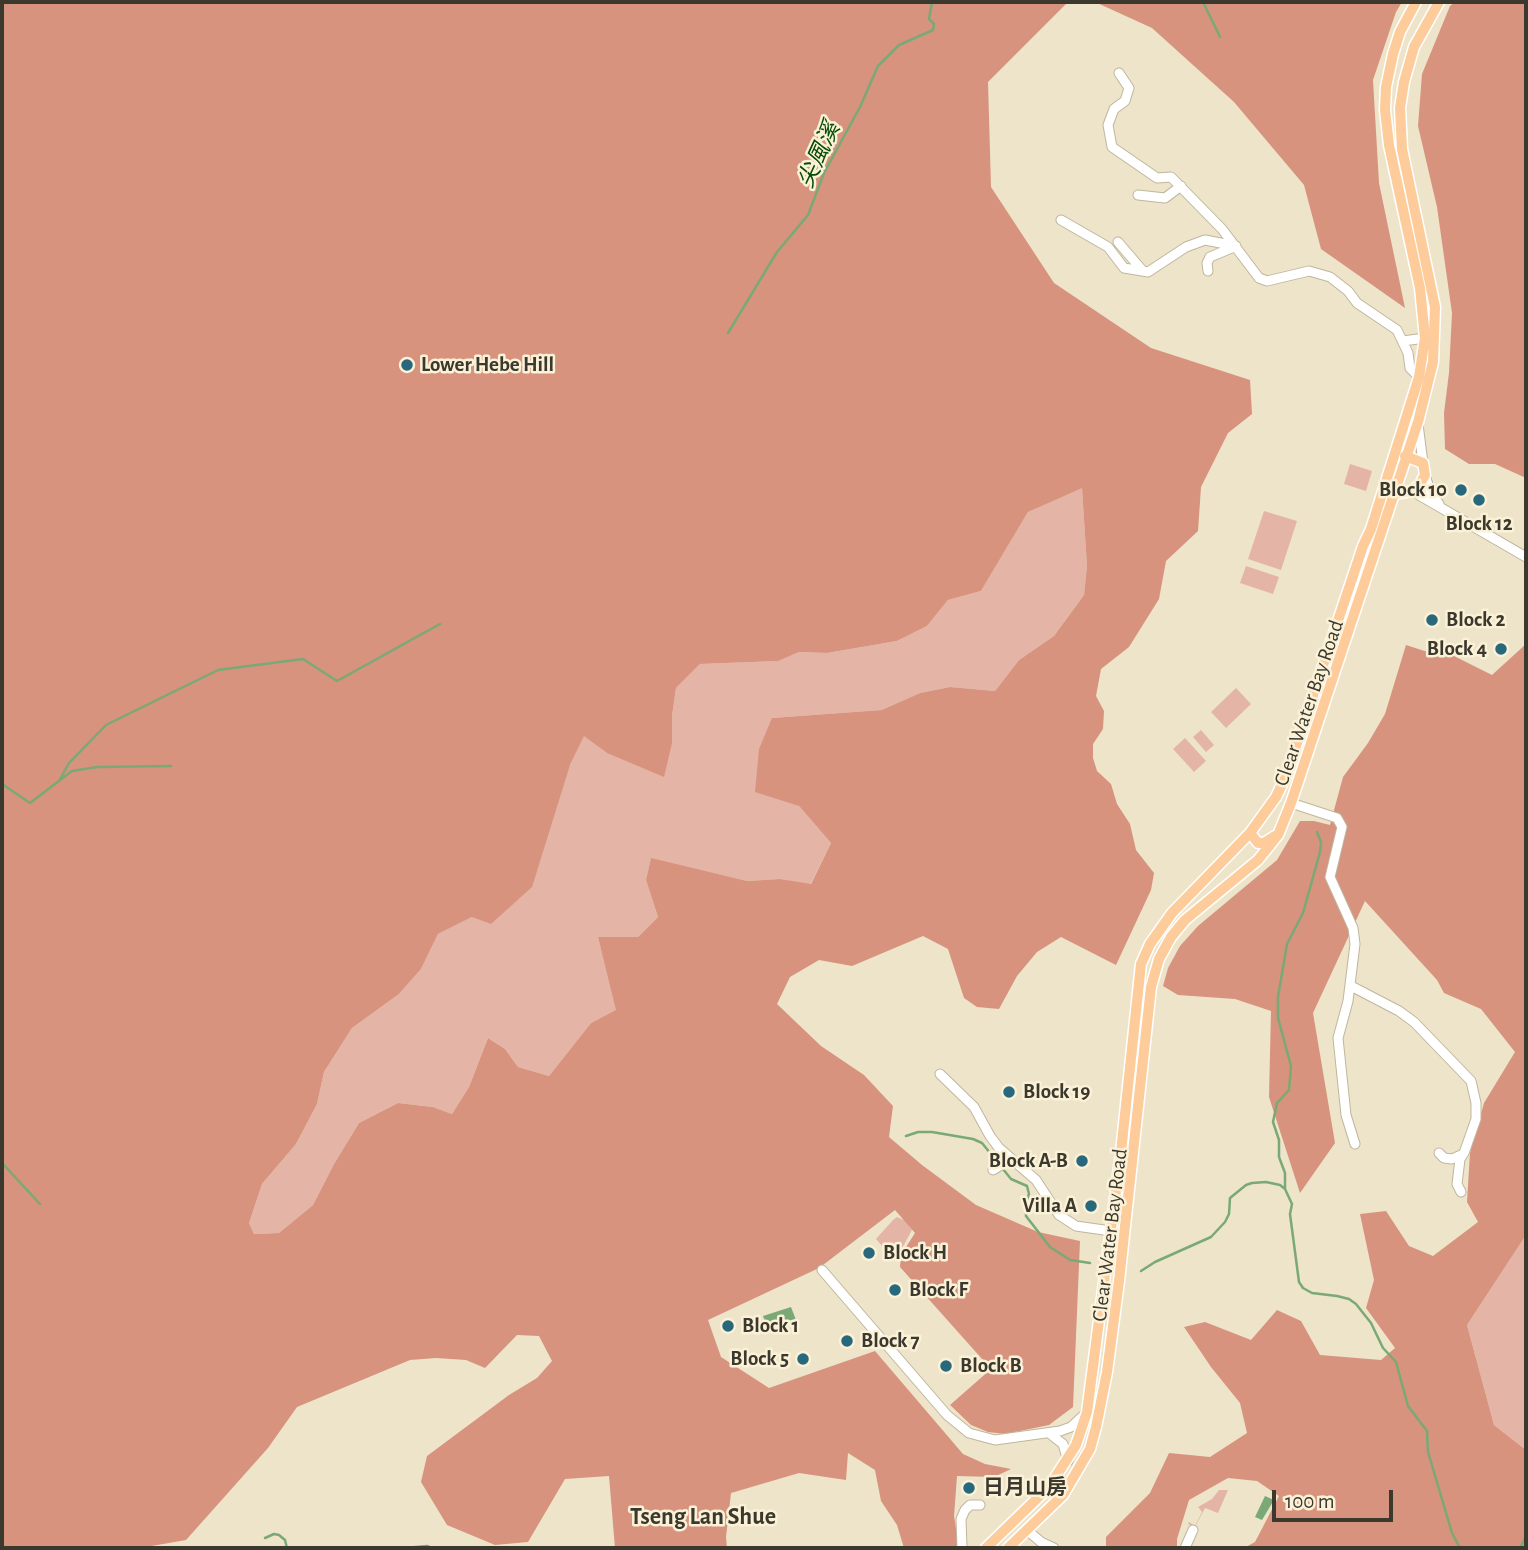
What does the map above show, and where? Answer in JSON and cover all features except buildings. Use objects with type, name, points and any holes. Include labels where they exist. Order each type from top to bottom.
[{"type":"main road","name":"Clear Water Bay Road","points":[[986,1548],[1049,1487],[1068,1461],[1087,1412],[1142,964],[1150,944],[1172,913],[1250,833],[1276,797],[1286,776],[1390,473],[1391,461],[1419,377],[1425,338],[1418,276],[1389,145],[1385,110],[1392,54],[1416,2]]},
{"type":"main road","name":"Clear Water Bay Road","points":[[1008,1548],[1063,1495],[1090,1449],[1096,1427],[1107,1372],[1150,1000],[1159,958],[1185,920],[1258,860],[1278,835],[1418,422],[1433,362],[1435,307],[1402,149],[1400,108],[1414,47],[1439,2]]},
{"type":"main road","points":[[1390,473],[1405,456],[1423,463],[1425,475],[1420,484],[1412,491],[1394,494]]},
{"type":"main road","points":[[1250,833],[1252,838],[1264,844],[1278,835]]},
{"type":"street","points":[[1119,73],[1129,88],[1125,101],[1114,109],[1108,125],[1112,147],[1157,178],[1171,177],[1236,246],[1259,278],[1267,281],[1309,271],[1330,278],[1348,291],[1357,303],[1397,330],[1408,353],[1410,368],[1419,377]]},
{"type":"street","points":[[1138,195],[1165,198],[1181,186]]},
{"type":"street","points":[[1060,220],[1108,247],[1124,268],[1149,272],[1194,242],[1205,240],[1236,246]]},
{"type":"street","points":[[1118,242],[1142,270]]},
{"type":"street","points":[[1209,271],[1207,263],[1210,257],[1236,246]]},
{"type":"street","points":[[1403,341],[1425,338]]},
{"type":"street","points":[[1418,422],[1423,463]]},
{"type":"street","points":[[1425,475],[1430,491],[1443,508]]},
{"type":"street","points":[[1412,491],[1526,557]]},
{"type":"street","points":[[1291,803],[1336,818],[1342,827],[1331,877],[1353,928],[1351,986],[1338,1038],[1346,1115],[1355,1144]]},
{"type":"street","points":[[1351,986],[1399,1011],[1414,1022],[1471,1081],[1476,1119],[1460,1159],[1457,1184],[1461,1192]]},
{"type":"street","points":[[940,1074],[974,1107],[1008,1161],[1036,1180],[1059,1215],[1076,1226],[1111,1231]]},
{"type":"street","points":[[1439,1153],[1444,1158],[1452,1159],[1464,1153]]},
{"type":"street","points":[[995,1169],[1008,1161]]},
{"type":"street","points":[[822,1270],[957,1425],[982,1438],[995,1440],[1049,1433],[1071,1427],[1087,1412]]},
{"type":"street","points":[[1049,1433],[1063,1444],[1068,1461]]},
{"type":"street","points":[[962,1548],[961,1519],[970,1505],[980,1505]]},
{"type":"street","points":[[1185,1548],[1193,1530]]},
{"type":"street","points":[[1028,1531],[1041,1542],[1055,1548]]},
{"type":"shaded area","points":[[2,2],[1068,2],[988,82],[991,187],[1054,283],[1151,348],[1250,380],[1252,414],[1228,433],[1201,487],[1198,531],[1166,561],[1159,599],[1129,647],[1101,669],[1096,696],[1104,711],[1103,729],[1093,744],[1093,758],[1097,771],[1111,784],[1117,804],[1130,824],[1136,850],[1154,873],[1151,890],[1116,965],[1061,937],[1037,952],[1017,976],[999,1009],[977,1007],[964,998],[948,949],[923,936],[852,966],[819,960],[790,977],[777,1004],[821,1046],[864,1075],[893,1106],[889,1137],[922,1165],[976,1205],[1038,1232],[1080,1241],[1073,1407],[1049,1425],[1005,1434],[988,1432],[971,1425],[950,1405],[991,1369],[900,1267],[901,1255],[915,1233],[895,1210],[819,1268],[708,1320],[721,1357],[769,1388],[875,1351],[963,1454],[985,1464],[1011,1469],[994,1477],[957,1476],[954,1516],[959,1546],[957,1548],[904,1548],[897,1525],[881,1501],[875,1470],[848,1453],[846,1480],[799,1473],[731,1493],[727,1548],[615,1548],[609,1476],[565,1479],[528,1542],[495,1545],[447,1525],[421,1482],[427,1456],[509,1395],[537,1378],[552,1361],[539,1336],[517,1335],[485,1368],[466,1360],[410,1360],[297,1407],[268,1448],[186,1540],[140,1548],[2,1548]],"holes":[[[1082,488],[1087,566],[1084,595],[1054,636],[1019,660],[995,691],[950,687],[920,693],[882,710],[772,718],[759,749],[755,792],[799,806],[831,843],[811,884],[780,879],[747,881],[651,858],[646,880],[658,917],[638,937],[598,937],[616,1010],[591,1023],[549,1076],[518,1067],[505,1049],[488,1038],[469,1087],[452,1114],[433,1107],[398,1103],[359,1123],[313,1205],[279,1233],[254,1234],[249,1223],[262,1184],[296,1144],[317,1104],[324,1072],[352,1028],[399,994],[421,969],[438,934],[472,917],[491,924],[532,887],[570,765],[584,736],[607,753],[664,777],[672,743],[676,688],[700,664],[778,661],[799,652],[827,653],[897,641],[927,626],[948,600],[981,591],[1028,512]]]},
{"type":"shaded area","points":[[1095,2],[1402,2],[1396,12],[1373,80],[1379,183],[1405,308],[1321,249],[1304,185],[1234,102],[1152,28]]},
{"type":"shaded area","points":[[1455,2],[1526,2],[1526,478],[1495,464],[1469,464],[1445,449],[1444,413],[1452,313],[1437,207],[1418,126],[1422,74],[1450,6]]},
{"type":"shaded area","points":[[1350,464],[1372,471],[1366,491],[1344,484]]},
{"type":"shaded area","points":[[1082,487],[1087,566],[1084,595],[1054,636],[1019,660],[995,691],[950,687],[920,693],[883,710],[772,718],[799,806],[831,843],[810,885],[780,879],[747,881],[651,859],[646,880],[658,917],[638,937],[598,937],[617,1010],[591,1023],[549,1076],[518,1067],[505,1049],[488,1038],[469,1087],[452,1114],[433,1107],[398,1103],[359,1123],[313,1205],[279,1233],[254,1234],[249,1223],[262,1184],[296,1144],[317,1104],[324,1072],[352,1028],[399,994],[421,969],[438,934],[472,917],[570,765],[584,735],[607,753],[672,743],[676,688],[700,664],[777,661],[799,652],[827,653],[897,641],[927,626],[948,600],[981,591],[1028,512]]},
{"type":"shaded area","points":[[1264,511],[1297,521],[1281,570],[1248,559]]},
{"type":"shaded area","points":[[1246,566],[1279,577],[1273,594],[1240,583]]},
{"type":"shaded area","points":[[1526,644],[1526,1235],[1467,1325],[1494,1425],[1526,1450],[1526,1548],[1244,1548],[1255,1542],[1279,1496],[1257,1481],[1228,1478],[1189,1500],[1177,1539],[1177,1548],[1106,1548],[1106,1537],[1150,1493],[1169,1453],[1210,1457],[1247,1433],[1240,1403],[1184,1327],[1205,1322],[1251,1340],[1277,1310],[1301,1321],[1320,1355],[1381,1360],[1395,1348],[1366,1308],[1374,1280],[1360,1214],[1386,1211],[1409,1246],[1433,1256],[1478,1222],[1467,1202],[1470,1153],[1484,1103],[1515,1052],[1481,1009],[1444,993],[1437,980],[1365,901],[1313,1013],[1335,1143],[1300,1193],[1269,1097],[1271,1011],[1235,999],[1178,995],[1163,986],[1168,968],[1180,946],[1198,926],[1277,860],[1300,821],[1330,825],[1343,777],[1385,714],[1406,645],[1443,657],[1446,652],[1492,675]]},
{"type":"shaded area","points":[[1236,688],[1251,704],[1226,728],[1211,712]]},
{"type":"shaded area","points":[[1201,730],[1214,745],[1206,752],[1193,737]]},
{"type":"shaded area","points":[[1185,738],[1206,761],[1194,772],[1173,749]]},
{"type":"shaded area","points":[[897,1217],[906,1221],[912,1230],[895,1261],[876,1239]]},
{"type":"shaded area","points":[[1526,1235],[1526,1450],[1494,1425],[1467,1325]]},
{"type":"shaded area","points":[[791,1307],[796,1320],[768,1330],[763,1316]]},
{"type":"shaded area","points":[[1219,1490],[1228,1490],[1218,1513],[1205,1508],[1195,1527],[1188,1524],[1189,1522],[1195,1526],[1202,1512],[1198,1507],[1212,1499]]},
{"type":"shaded area","points":[[1265,1496],[1274,1500],[1262,1520],[1255,1517]]},
{"type":"waterway","name":"尖風溪","points":[[728,333],[777,252],[808,215],[824,173],[860,107],[878,66],[899,45],[933,30],[934,24],[929,19],[932,2]]},
{"type":"waterway","points":[[1203,2],[1220,37]]},
{"type":"waterway","points":[[59,781],[69,763],[106,725],[218,670],[303,659],[337,681],[440,624]]},
{"type":"waterway","points":[[2,784],[30,803],[72,771],[97,767],[171,766]]},
{"type":"waterway","points":[[1285,1189],[1285,1173],[1279,1157],[1279,1140],[1273,1122],[1277,1103],[1289,1090],[1291,1066],[1278,1018],[1278,997],[1287,944],[1303,913],[1320,852],[1321,842],[1317,832]]},
{"type":"waterway","points":[[906,1136],[918,1132],[932,1132],[982,1143],[1011,1179],[1027,1186],[1029,1194],[1026,1216],[1050,1247],[1070,1260],[1090,1263]]},
{"type":"waterway","points":[[2,1163],[40,1204]]},
{"type":"waterway","points":[[1141,1271],[1211,1237],[1229,1214],[1230,1198],[1246,1185],[1266,1182],[1285,1189],[1292,1204],[1290,1214],[1299,1282],[1312,1293],[1337,1296],[1356,1304],[1371,1323],[1383,1348],[1396,1362],[1408,1406],[1427,1431],[1428,1452],[1452,1533],[1460,1548]]},
{"type":"waterway","points":[[265,1538],[279,1535],[285,1540],[287,1548]]},
{"type":"waterway","points":[[1520,1548],[1526,1536]]},
{"type":"waterway","points":[[405,1548],[432,1548]]},
{"type":"place","name":"Lower Hebe Hill","points":[[407,365]]},
{"type":"place","name":"Block 10","points":[[1461,490]]},
{"type":"place","name":"Block 12","points":[[1479,500]]},
{"type":"place","name":"Block 2","points":[[1432,620]]},
{"type":"place","name":"Block 4","points":[[1501,649]]},
{"type":"place","name":"Block 19","points":[[1009,1092]]},
{"type":"place","name":"Block A-B","points":[[1082,1161]]},
{"type":"place","name":"Villa A","points":[[1091,1206]]},
{"type":"place","name":"Block H","points":[[869,1253]]},
{"type":"place","name":"Block F","points":[[895,1290]]},
{"type":"place","name":"Block 1","points":[[728,1326]]},
{"type":"place","name":"Block 7","points":[[847,1341]]},
{"type":"place","name":"Block 5","points":[[803,1359]]},
{"type":"place","name":"Block B","points":[[946,1366]]},
{"type":"place","name":"日月山房","points":[[969,1488]]},
{"type":"district","name":"Tseng Lan Shue","points":[[703,1517]]}]
